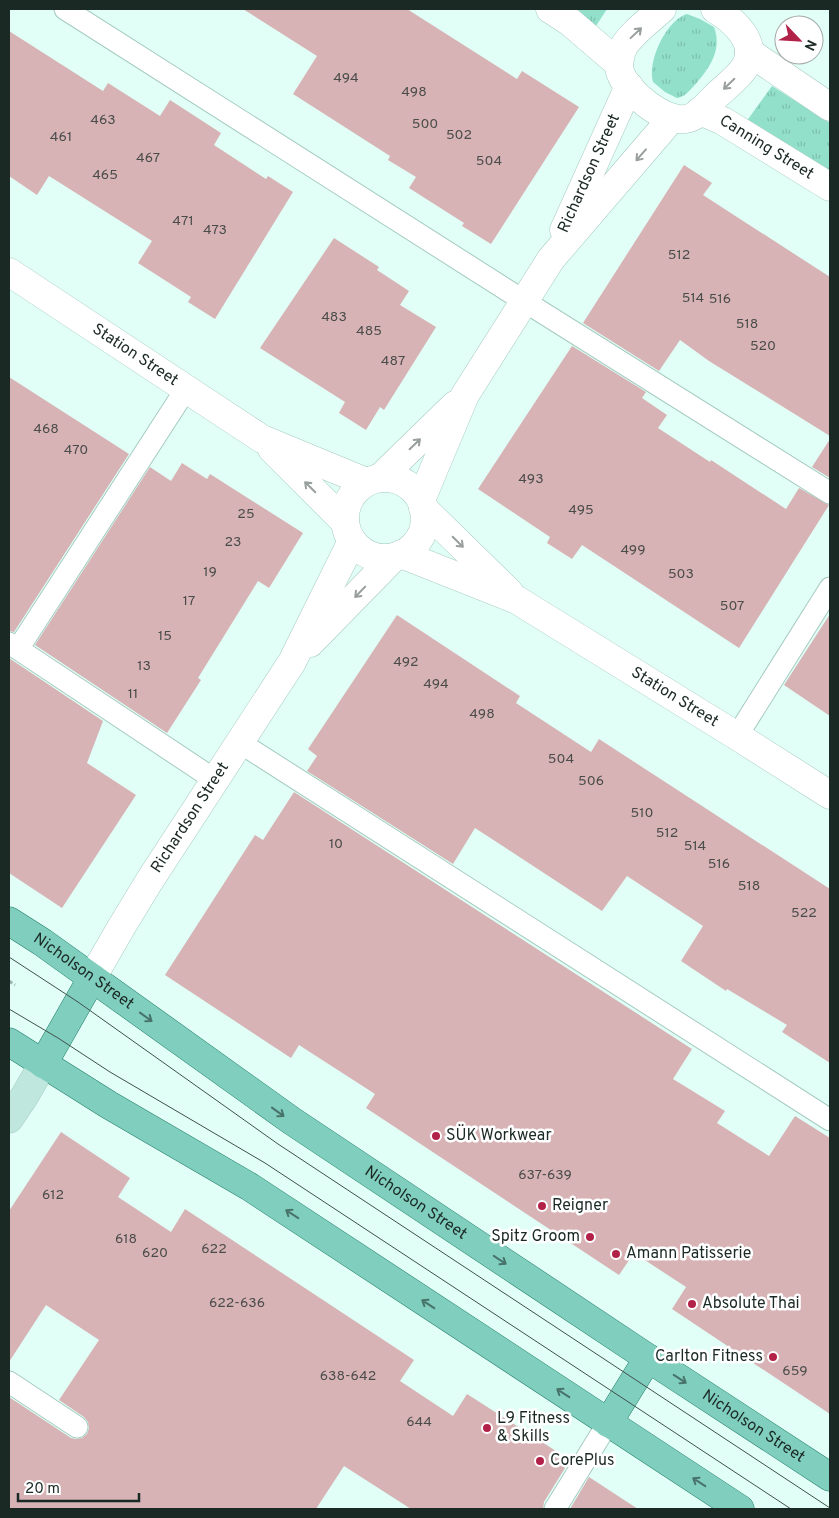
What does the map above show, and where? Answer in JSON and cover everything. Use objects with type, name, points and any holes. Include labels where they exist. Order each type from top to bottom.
[{"type":"main road","name":"Nicholson Street","points":[[9,920],[292,1121],[648,1358],[830,1476]]},
{"type":"main road","points":[[43,1064],[92,978]]},
{"type":"main road","points":[[9,1042],[109,1105],[250,1187],[740,1509]]},
{"type":"main road","points":[[608,1423],[648,1358]]},
{"type":"street","points":[[550,9],[570,22],[624,75],[655,110],[672,118],[687,119],[700,111],[743,69],[747,61],[749,52],[745,38],[728,12]]},
{"type":"street","name":"Richardson Street","points":[[551,259],[624,75],[622,51],[626,42],[662,9]]},
{"type":"street","points":[[749,52],[830,107]]},
{"type":"street","name":"Canning Street","points":[[700,111],[723,121],[830,188]]},
{"type":"street","name":"Richardson Street","points":[[422,504],[465,395],[551,259],[672,118]]},
{"type":"street","name":"Station Street","points":[[9,272],[262,439],[373,480]]},
{"type":"street","name":"Richardson Street","points":[[373,480],[465,395]]},
{"type":"street","name":"Station Street","points":[[262,439],[349,532]]},
{"type":"street","points":[[393,478],[404,482],[413,490],[422,504],[424,522],[420,535],[413,547],[398,555],[382,558],[360,550],[349,532],[345,510],[349,499],[356,490],[373,480],[393,478]]},
{"type":"street","name":"Station Street","points":[[422,504],[517,600]]},
{"type":"street","name":"Richardson Street","points":[[92,978],[126,918],[292,662],[349,532]]},
{"type":"street","name":"Richardson Street","points":[[292,662],[398,555]]},
{"type":"street","name":"Station Street","points":[[398,555],[517,600],[830,795]]},
{"type":"street","points":[[9,1119],[43,1064]]},
{"type":"lane","points":[[65,9],[830,493]]},
{"type":"lane","points":[[186,389],[13,646],[215,780]]},
{"type":"lane","points":[[737,736],[830,588]]},
{"type":"lane","points":[[239,742],[830,1120]]},
{"type":"lane","points":[[9,1382],[77,1427]]},
{"type":"lane","points":[[555,1509],[608,1423]]},
{"type":"path","points":[[9,981],[15,985]]},
{"type":"green space","points":[[570,9],[607,9],[596,26]]},
{"type":"green space","points":[[687,14],[714,27],[717,44],[709,67],[704,74],[688,92],[682,97],[677,98],[665,92],[653,82],[653,64],[665,33],[672,24]]},
{"type":"green space","points":[[772,86],[830,123],[830,176],[746,122]]},
{"type":"building","points":[[243,9],[407,9],[517,79],[522,71],[579,107],[491,244],[462,226],[464,223],[409,188],[416,177],[388,160],[390,156],[293,94],[317,56]]},
{"type":"building","points":[[9,31],[103,91],[108,83],[160,116],[170,100],[221,133],[214,145],[266,179],[268,176],[293,192],[215,319],[188,302],[191,297],[138,263],[152,241],[49,176],[37,195],[9,176]]},
{"type":"building","points":[[684,165],[712,183],[703,195],[830,277],[830,436],[709,361],[680,340],[659,371],[583,323]]},
{"type":"building","points":[[334,238],[379,267],[377,270],[409,291],[400,305],[436,327],[384,410],[380,407],[366,430],[339,413],[345,402],[260,348]]},
{"type":"building","points":[[572,346],[646,392],[642,398],[667,415],[658,428],[710,462],[711,460],[786,509],[799,488],[829,505],[739,648],[582,545],[572,559],[547,543],[550,537],[478,489]]},
{"type":"building","points":[[9,377],[129,454],[14,632],[9,631]]},
{"type":"building","points":[[830,439],[830,478],[812,467]]},
{"type":"building","points":[[182,463],[207,479],[210,474],[303,533],[269,588],[258,581],[198,678],[201,680],[167,733],[35,645],[150,467],[171,481]]},
{"type":"building","points":[[830,614],[830,716],[784,685]]},
{"type":"building","points":[[397,615],[520,696],[516,703],[591,752],[599,739],[830,889],[830,1063],[782,1032],[787,1025],[727,989],[726,991],[681,961],[703,926],[627,876],[602,911],[475,828],[453,864],[307,771],[317,756],[308,749]]},
{"type":"building","points":[[9,658],[103,721],[87,763],[136,795],[62,908],[9,873]]},
{"type":"building","points":[[294,792],[692,1049],[673,1079],[725,1111],[717,1123],[769,1156],[795,1116],[830,1138],[830,1414],[672,1309],[686,1287],[634,1253],[619,1275],[366,1108],[375,1094],[299,1045],[291,1058],[165,975],[255,835],[263,840]]},
{"type":"building","points":[[61,1132],[130,1178],[118,1197],[171,1232],[185,1209],[414,1360],[400,1381],[453,1416],[467,1394],[570,1460],[544,1502],[543,1509],[411,1509],[344,1466],[316,1509],[9,1509],[9,1397],[71,1438],[82,1438],[87,1434],[89,1428],[88,1422],[84,1417],[59,1400],[99,1340],[46,1305],[9,1362],[9,1211]]},
{"type":"building","points":[[589,1477],[638,1509],[570,1509]]},
{"type":"tram line","points":[[9,957],[78,1002],[278,1144],[830,1508]]},
{"type":"tram line","points":[[9,1009],[110,1072],[265,1163],[791,1509]]},
{"type":"place","name":"SÜK Workwear","points":[[436,1136]]},
{"type":"place","name":"Reigner","points":[[542,1206]]},
{"type":"place","name":"Spitz Groom","points":[[590,1237]]},
{"type":"place","name":"Amann Patisserie","points":[[616,1254]]},
{"type":"place","name":"Absolute Thai","points":[[692,1304]]},
{"type":"place","name":"Carlton Fitness","points":[[773,1357]]},
{"type":"place","name":"L9 Fitness & Skills","points":[[487,1428]]},
{"type":"place","name":"CorePlus","points":[[540,1461]]}]
